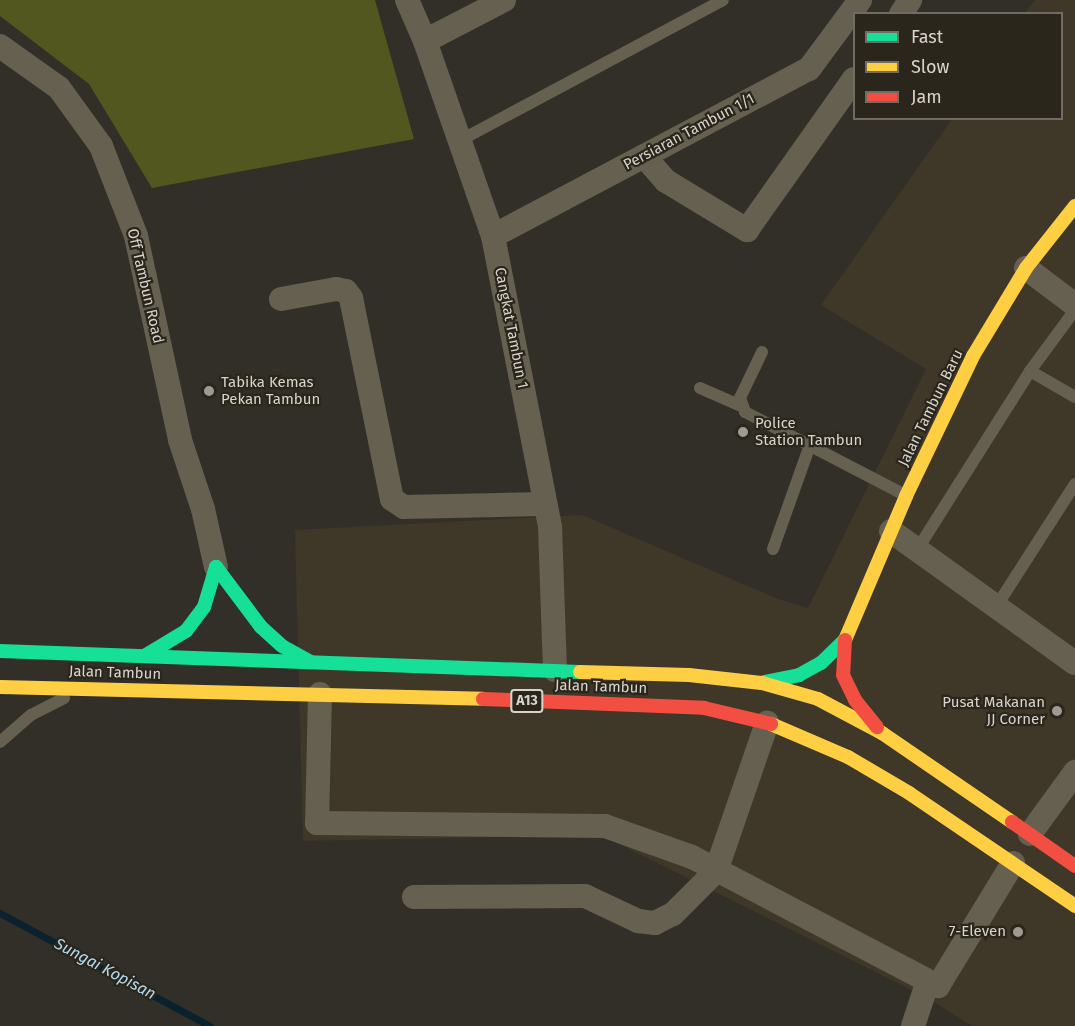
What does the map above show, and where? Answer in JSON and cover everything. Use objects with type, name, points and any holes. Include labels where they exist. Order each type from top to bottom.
[{"type":"main road","name":"Jalan Tambun Baru","points":[[844,640],[906,496],[973,356],[1026,268],[1075,206]]},
{"type":"main road","points":[[146,655],[186,631],[204,607],[216,567]]},
{"type":"main road","points":[[216,567],[261,627],[282,646],[312,663]]},
{"type":"main road","points":[[762,683],[799,675],[821,663],[844,640]]},
{"type":"main road","points":[[844,640],[843,675],[855,700],[882,733]]},
{"type":"main road","name":"Jalan Tambun","points":[[0,651],[689,675],[762,683],[818,699],[882,733],[1075,866]]},
{"type":"main road","name":"Jalan Tambun","points":[[0,687],[320,694],[704,708],[796,732],[848,757],[1013,863],[1075,906]]},
{"type":"street","name":"Cangkat Tambun 1","points":[[407,0],[425,41],[493,236],[550,527],[555,670]]},
{"type":"street","points":[[425,41],[504,0]]},
{"type":"street","name":"Persiaran Tambun 1/1","points":[[493,236],[809,69],[860,0]]},
{"type":"street","name":"Off Tambun Road","points":[[0,46],[59,88],[101,146],[136,236],[180,440],[204,508],[216,567]]},
{"type":"street","points":[[644,156],[666,181],[747,230],[853,81]]},
{"type":"street","points":[[1026,268],[1075,307]]},
{"type":"street","points":[[281,300],[336,290],[346,291],[351,298],[392,499],[404,507],[545,504]]},
{"type":"street","points":[[891,531],[1075,663]]},
{"type":"street","points":[[320,694],[317,823],[605,826],[716,870],[938,986],[1013,863]]},
{"type":"street","points":[[414,897],[585,896],[638,921],[655,924],[672,914],[716,870],[767,723]]},
{"type":"street","points":[[1030,834],[1075,772]]},
{"type":"street","points":[[913,1026],[928,981]]},
{"type":"lane","points":[[459,141],[723,0]]},
{"type":"lane","points":[[917,550],[1030,371],[1075,307]]},
{"type":"lane","points":[[740,405],[762,352]]},
{"type":"lane","points":[[1030,371],[1075,397]]},
{"type":"lane","points":[[700,388],[740,405],[745,412],[906,496]]},
{"type":"lane","points":[[773,549],[810,446]]},
{"type":"lane","points":[[996,607],[1075,484]]},
{"type":"lane","points":[[0,742],[31,715],[84,689]]},
{"type":"shaded area","points":[[1035,0],[1075,0],[1075,1026],[972,1026],[926,997],[601,835],[303,841],[295,530],[582,515],[778,599],[808,608],[926,369],[821,305],[951,120],[1063,120],[1063,12],[1026,12]]},
{"type":"green space","points":[[0,0],[375,0],[414,139],[152,188],[89,84],[0,16]]},
{"type":"waterway","name":"Sungai Kopisan","points":[[0,913],[210,1026]]},
{"type":"traffic: fast","points":[[216,567],[261,627],[282,646],[311,662]]},
{"type":"traffic: fast","points":[[146,655],[186,631],[204,607],[216,567]]},
{"type":"traffic: fast","points":[[764,682],[799,675],[821,663],[845,640]]},
{"type":"traffic: fast","points":[[0,651],[580,672]]},
{"type":"traffic: slow","points":[[845,640],[906,496],[973,356],[1026,268],[1075,206]]},
{"type":"traffic: slow","points":[[580,672],[689,675],[762,683],[818,699],[882,733],[1012,822]]},
{"type":"traffic: slow","points":[[0,687],[483,699]]},
{"type":"traffic: slow","points":[[771,724],[848,757],[909,793],[1075,906]]},
{"type":"traffic: jam","points":[[845,640],[843,675],[855,700],[877,727]]},
{"type":"traffic: jam","points":[[483,699],[704,708],[771,724]]},
{"type":"traffic: jam","points":[[1012,822],[1075,866]]},
{"type":"place","name":"Tabika Kemas Pekan Tambun","points":[[209,391]]},
{"type":"place","name":"Police Station Tambun","points":[[743,432]]},
{"type":"place","name":"Pusat Makanan JJ Corner","points":[[1057,711]]},
{"type":"place","name":"7-Eleven","points":[[1018,932]]}]
